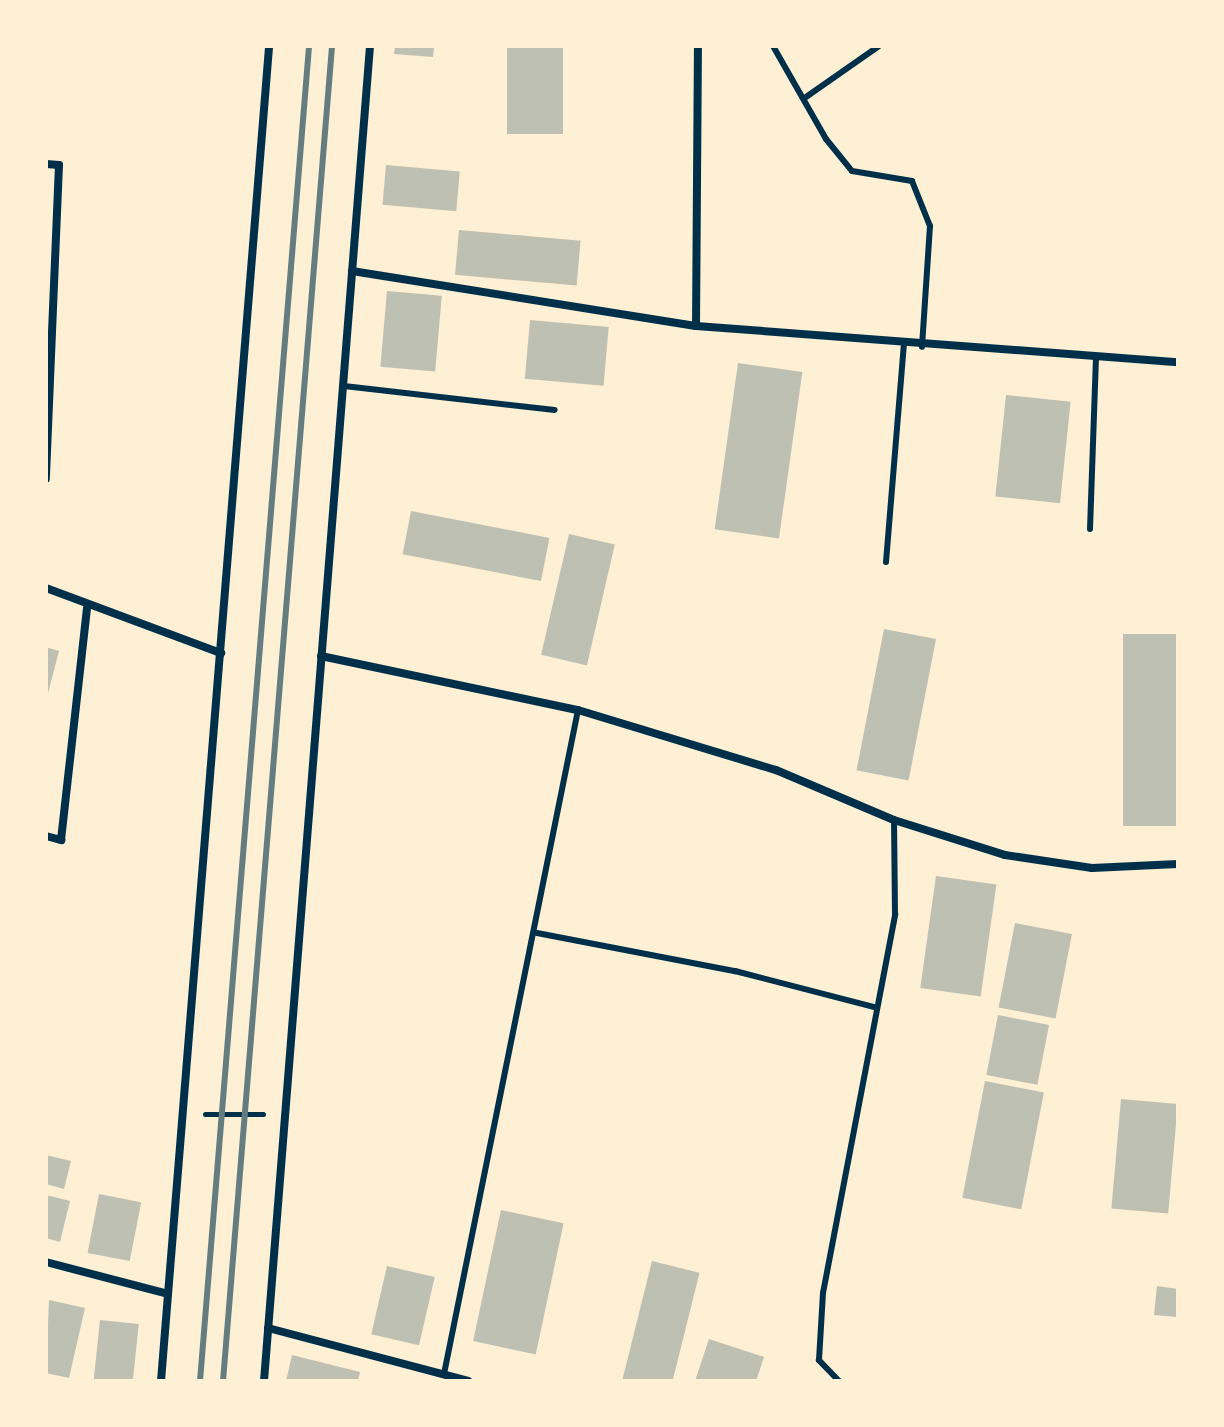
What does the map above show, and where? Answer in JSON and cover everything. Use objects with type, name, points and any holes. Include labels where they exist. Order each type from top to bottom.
[{"type":"street","points":[[161,1381],[185,1116],[269,46]]},
{"type":"street","points":[[264,1381],[370,46]]},
{"type":"street","points":[[696,326],[698,46]]},
{"type":"street","points":[[46,164],[59,165],[46,479]]},
{"type":"street","points":[[352,271],[696,326],[922,347],[1178,362]]},
{"type":"street","points":[[46,588],[87,607],[221,653]]},
{"type":"street","points":[[46,836],[61,840],[87,607]]},
{"type":"street","points":[[321,656],[578,710],[776,770],[894,820],[1005,855],[1092,868],[1178,864]]},
{"type":"street","points":[[46,1262],[168,1294]]},
{"type":"street","points":[[268,1328],[468,1381]]},
{"type":"lane","points":[[773,46],[806,97],[826,139],[852,171],[912,181],[930,226],[922,347]]},
{"type":"lane","points":[[806,97],[879,46]]},
{"type":"lane","points":[[886,562],[904,345]]},
{"type":"lane","points":[[1090,529],[1096,358]]},
{"type":"lane","points":[[344,386],[555,410]]},
{"type":"lane","points":[[444,1374],[537,933],[578,710]]},
{"type":"lane","points":[[839,1381],[819,1360],[823,1293],[874,1007],[895,914],[894,820]]},
{"type":"lane","points":[[537,933],[735,971],[874,1007]]},
{"type":"path","points":[[185,1116],[285,1115]]},
{"type":"building","points":[[395,46],[434,46],[433,57],[394,54]]},
{"type":"building","points":[[507,46],[563,46],[563,134],[507,134]]},
{"type":"building","points":[[386,165],[460,171],[456,211],[383,205]]},
{"type":"building","points":[[459,230],[581,241],[577,285],[455,275]]},
{"type":"building","points":[[387,291],[442,296],[435,372],[380,367]]},
{"type":"building","points":[[530,320],[609,327],[604,386],[525,379]]},
{"type":"building","points":[[738,363],[802,372],[779,538],[715,529]]},
{"type":"building","points":[[1006,395],[1071,402],[1060,503],[995,496]]},
{"type":"building","points":[[411,511],[549,538],[541,581],[403,554]]},
{"type":"building","points":[[569,534],[615,545],[587,665],[541,655]]},
{"type":"building","points":[[884,629],[936,639],[909,780],[857,770]]},
{"type":"building","points":[[1123,634],[1178,634],[1178,826],[1123,826]]},
{"type":"building","points":[[46,647],[59,651],[47,697],[46,696]]},
{"type":"building","points":[[936,876],[996,884],[981,996],[920,988]]},
{"type":"building","points":[[1015,923],[1072,934],[1056,1018],[999,1007]]},
{"type":"building","points":[[998,1015],[1049,1025],[1037,1085],[986,1075]]},
{"type":"building","points":[[985,1081],[1044,1092],[1021,1209],[962,1198]]},
{"type":"building","points":[[1121,1099],[1178,1104],[1168,1214],[1111,1209]]},
{"type":"building","points":[[46,1155],[71,1161],[64,1189],[46,1184]]},
{"type":"building","points":[[99,1194],[141,1202],[130,1261],[88,1253]]},
{"type":"building","points":[[46,1195],[70,1201],[60,1242],[46,1238]]},
{"type":"building","points":[[501,1210],[564,1223],[536,1354],[473,1341]]},
{"type":"building","points":[[652,1261],[700,1273],[673,1381],[622,1380]]},
{"type":"building","points":[[387,1266],[435,1277],[419,1345],[371,1334]]},
{"type":"building","points":[[1157,1286],[1178,1289],[1178,1317],[1154,1315]]},
{"type":"building","points":[[49,1300],[85,1308],[69,1378],[46,1373]]},
{"type":"building","points":[[100,1320],[139,1324],[133,1381],[94,1381]]},
{"type":"building","points":[[709,1339],[764,1357],[756,1381],[695,1381]]},
{"type":"building","points":[[292,1355],[360,1372],[358,1381],[286,1381]]},
{"type":"railway","points":[[200,1381],[309,46]]},
{"type":"railway","points":[[223,1381],[332,46]]}]
